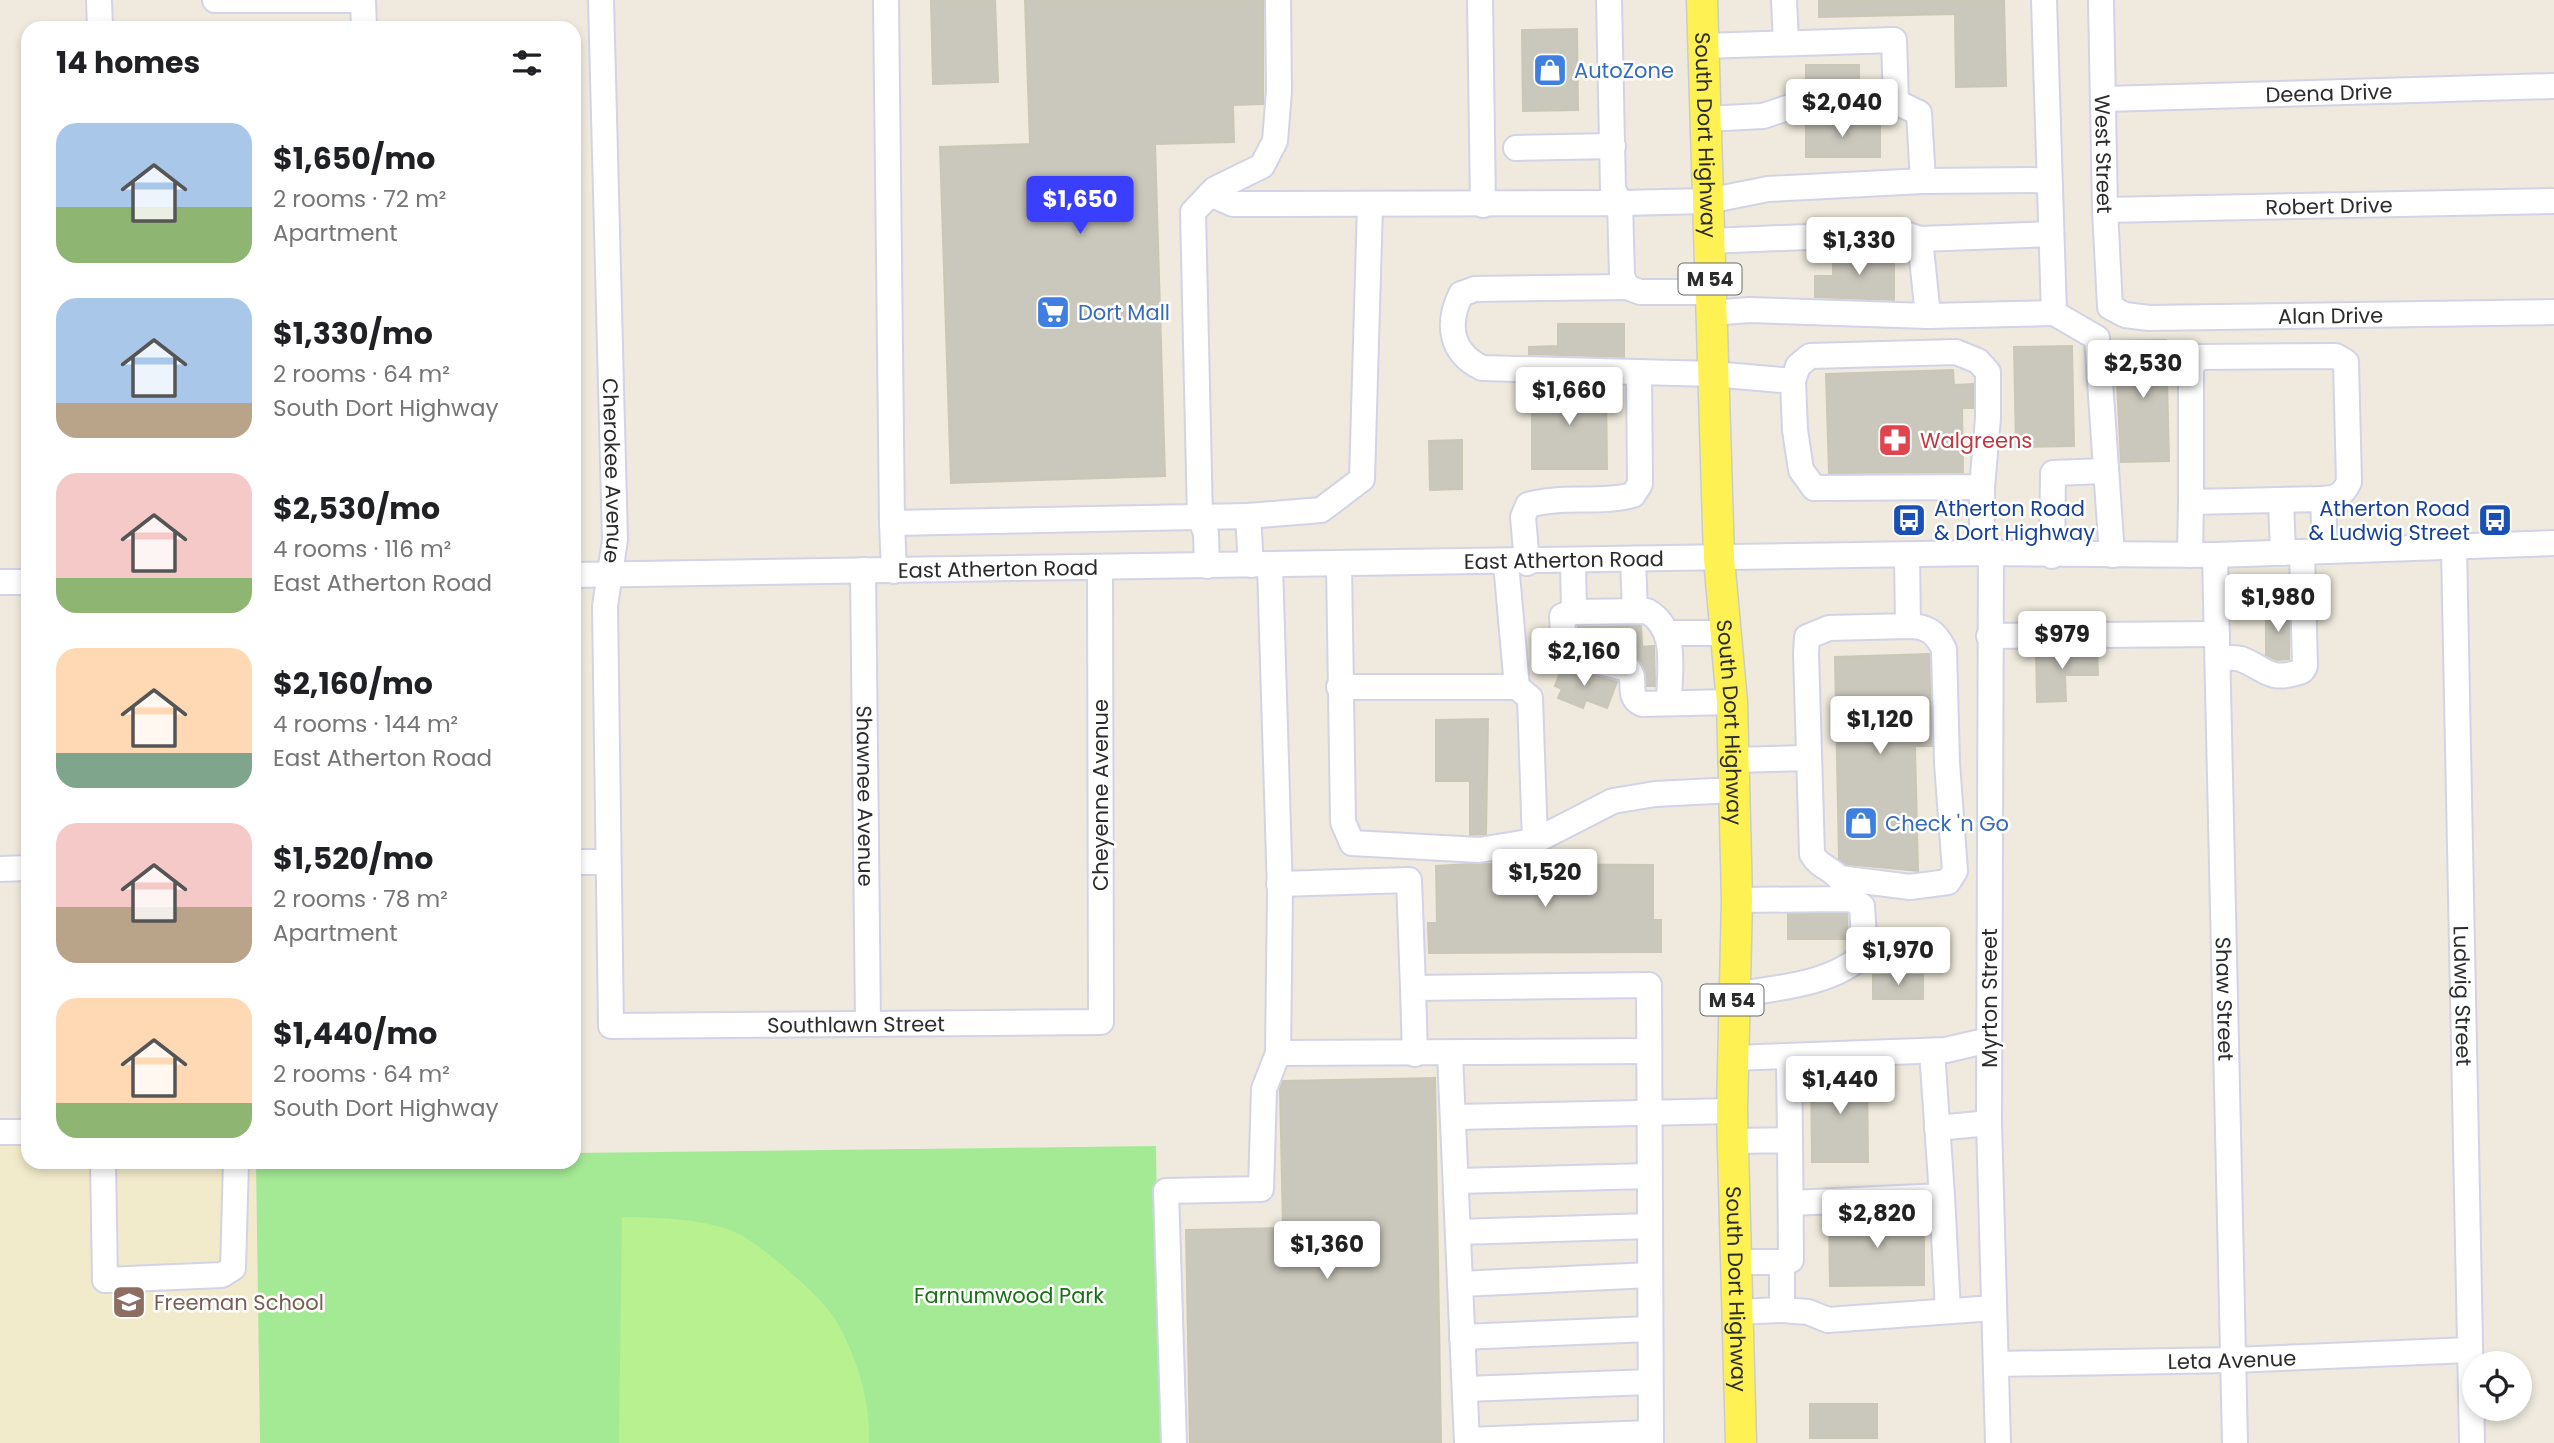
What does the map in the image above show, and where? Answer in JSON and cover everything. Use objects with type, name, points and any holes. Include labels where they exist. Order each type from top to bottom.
[{"type":"main road","name":"South Dort Highway","points":[[1702,0],[1719,558],[1728,633],[1732,702],[1737,900],[1732,995],[1732,1111],[1741,1443]]},
{"type":"street","points":[[99,0],[100,21]]},
{"type":"street","points":[[215,0],[355,0]]},
{"type":"street","points":[[363,0],[364,21]]},
{"type":"street","name":"Cherokee Avenue","points":[[601,0],[615,540],[606,606],[611,1026]]},
{"type":"street","points":[[886,0],[894,571]]},
{"type":"street","points":[[1207,566],[1206,533],[1200,518],[1191,240],[1193,212],[1210,194],[1262,166],[1275,141],[1279,90],[1278,0]]},
{"type":"street","points":[[1480,0],[1483,205]]},
{"type":"street","points":[[1609,0],[1613,189],[1620,203],[1622,276],[1627,287]]},
{"type":"street","points":[[1784,0],[1786,43]]},
{"type":"street","points":[[2045,0],[2048,180],[2054,313]]},
{"type":"street","name":"West Street","points":[[2101,0],[2105,99],[2105,210],[2110,307]]},
{"type":"street","points":[[1703,46],[1894,40],[1896,102]]},
{"type":"street","name":"Deena Drive","points":[[2105,99],[2554,86]]},
{"type":"street","points":[[1705,119],[1763,116],[1790,107],[1896,102],[1919,113],[1923,181]]},
{"type":"street","points":[[1516,148],[1613,146]]},
{"type":"street","points":[[1210,194],[1233,204],[1370,206],[1620,203],[1708,201],[1768,189],[1923,181],[2048,180]]},
{"type":"street","name":"Robert Drive","points":[[2105,210],[2554,201]]},
{"type":"street","points":[[892,523],[1200,518],[1321,510],[1362,479],[1370,206]]},
{"type":"street","points":[[1709,241],[1903,233],[1920,239],[2051,234]]},
{"type":"street","points":[[1920,239],[1928,316]]},
{"type":"street","points":[[1982,487],[1814,488],[1801,470],[1794,430],[1793,381],[1713,374],[1482,368],[1464,359],[1455,343],[1455,306],[1461,294],[1475,289],[1627,287],[1640,292],[1749,310],[1928,316],[2054,313],[2097,338],[2112,555]]},
{"type":"street","name":"Alan Drive","points":[[2110,307],[2124,315],[2149,318],[2554,312]]},
{"type":"street","name":"Myrton Street","points":[[1793,381],[1798,366],[1810,356],[1956,352],[1978,361],[1989,372],[1989,418],[1982,487],[1989,636],[1989,1123],[1998,1443]]},
{"type":"street","points":[[2190,555],[2191,366],[2194,360],[2200,357],[2336,356],[2346,362],[2349,482],[2344,493],[2336,498],[2323,499],[2191,502]]},
{"type":"street","points":[[1517,687],[1516,562],[1523,517],[1528,505],[1545,500],[1618,499],[1633,495],[1640,484],[1639,372]]},
{"type":"street","points":[[2052,556],[2053,473],[2105,471]]},
{"type":"street","points":[[1989,636],[2218,646],[2260,672],[2277,675],[2302,671],[2305,666],[2303,552],[2323,499]]},
{"type":"street","points":[[2281,500],[2303,552]]},
{"type":"street","points":[[1174,1443],[1166,1191],[1261,1189],[1264,1089],[1278,1054],[1279,884],[1260,565],[1248,516]]},
{"type":"street","name":"East Atherton Road","points":[[581,575],[1986,554],[2216,555],[2554,543]]},
{"type":"street","name":"Ludwig Street","points":[[2454,548],[2472,1443]]},
{"type":"street","points":[[1907,555],[1908,626]]},
{"type":"street","name":"Shaw Street","points":[[2216,555],[2235,1443]]},
{"type":"street","points":[[1633,561],[1635,611]]},
{"type":"street","points":[[1573,562],[1574,611]]},
{"type":"street","points":[[1339,564],[1343,822],[1352,843],[1479,850],[1535,841],[1575,817],[1613,801],[1656,794],[1734,790]]},
{"type":"street","name":"Cheyenne Avenue","points":[[1100,569],[1101,1022]]},
{"type":"street","name":"Shawnee Avenue","points":[[863,570],[868,1022]]},
{"type":"street","points":[[0,582],[21,582]]},
{"type":"street","points":[[1669,703],[1669,633],[1655,615],[1647,611],[1574,611],[1562,615],[1562,647],[1566,652],[1628,668],[1632,674],[1632,696],[1636,702],[1669,703],[1732,702]]},
{"type":"street","points":[[1908,626],[1920,626],[1936,633],[1944,649],[1955,871],[1948,882],[1910,887],[1839,878],[1829,867],[1819,864],[1812,854],[1807,637],[1829,628],[1908,626]]},
{"type":"street","points":[[1669,633],[1728,633]]},
{"type":"street","points":[[1339,687],[1517,687],[1530,698],[1535,841]]},
{"type":"street","points":[[1733,760],[1809,758]]},
{"type":"street","points":[[581,862],[608,862]]},
{"type":"street","points":[[0,869],[21,868]]},
{"type":"street","points":[[1279,884],[1409,880],[1415,1055]]},
{"type":"street","points":[[1732,995],[1829,975],[1856,962],[1865,953],[1862,906],[1851,899],[1737,900]]},
{"type":"street","points":[[1413,988],[1648,985],[1651,1438],[1467,1441],[1450,1055]]},
{"type":"street","name":"Southlawn Street","points":[[611,1026],[1101,1022]]},
{"type":"street","points":[[1732,1058],[1932,1051],[1989,1040]]},
{"type":"street","points":[[1278,1054],[1450,1055],[1649,1051]]},
{"type":"street","points":[[1932,1051],[1948,1311]]},
{"type":"street","points":[[1737,1262],[1791,1260],[1789,1058]]},
{"type":"street","points":[[1454,1117],[1649,1115],[1732,1111]]},
{"type":"street","points":[[1937,1128],[1989,1123]]},
{"type":"street","points":[[0,1132],[21,1132]]},
{"type":"street","points":[[1734,1141],[1790,1140]]},
{"type":"street","points":[[103,1169],[105,1280],[222,1275],[233,1268],[236,1169]]},
{"type":"street","points":[[1456,1181],[1649,1176]]},
{"type":"street","points":[[1791,1203],[1942,1196]]},
{"type":"street","points":[[1458,1232],[1650,1226]]},
{"type":"street","points":[[1782,1262],[1782,1310]]},
{"type":"street","points":[[1460,1284],[1650,1275]]},
{"type":"street","points":[[1738,1312],[1808,1312],[1828,1320],[1994,1308]]},
{"type":"street","points":[[1462,1337],[1650,1329]]},
{"type":"street","name":"Leta Avenue","points":[[1996,1364],[2233,1360],[2469,1350]]},
{"type":"street","points":[[1465,1389],[1650,1382]]},
{"type":"shaded area","name":"Freeman School","points":[[0,1145],[21,1145],[21,1169],[256,1169],[260,1443],[0,1443]]},
{"type":"green space","name":"Farnumwood Park","points":[[1156,1146],[1160,1443],[260,1443],[256,1169],[581,1169],[581,1153]]},
{"type":"green space","points":[[622,1217],[682,1220],[726,1229],[762,1249],[791,1273],[828,1310],[843,1333],[856,1363],[865,1395],[869,1443],[619,1443]]},
{"type":"building","points":[[931,0],[995,0],[998,82],[933,84]]},
{"type":"building","name":"Dort Mall","points":[[1025,0],[1263,0],[1263,104],[1233,105],[1234,142],[1155,144],[1165,476],[951,483],[940,147],[1030,144]]},
{"type":"building","points":[[1819,0],[2004,0],[2006,86],[1956,87],[1955,14],[1819,17]]},
{"type":"building","name":"AutoZone","points":[[1577,29],[1578,110],[1523,111],[1522,30]]},
{"type":"building","points":[[1806,65],[1859,65],[1859,89],[1806,91]]},
{"type":"building","points":[[1859,119],[1859,124],[1880,124],[1880,157],[1806,157],[1806,121]]},
{"type":"building","points":[[1833,253],[1894,253],[1894,300],[1815,297],[1815,276],[1833,276]]},
{"type":"building","points":[[1558,324],[1624,324],[1624,357],[1529,354],[1529,347],[1558,346]]},
{"type":"building","points":[[2166,340],[2169,461],[2121,462],[2115,341]]},
{"type":"building","points":[[2072,346],[2074,446],[2016,447],[2014,347]]},
{"type":"building","name":"Walgreens","points":[[1953,370],[1954,385],[1973,384],[1973,408],[1962,408],[1963,472],[1829,473],[1826,374]]},
{"type":"building","points":[[1532,384],[1606,386],[1607,469],[1532,469]]},
{"type":"building","points":[[1462,440],[1462,489],[1430,490],[1429,441]]},
{"type":"building","points":[[2266,610],[2289,610],[2289,659],[2277,660],[2266,655]]},
{"type":"building","points":[[1641,626],[1642,645],[1598,646],[1578,641],[1578,627]]},
{"type":"building","points":[[1654,646],[1655,686],[1647,686],[1645,669],[1638,659],[1637,647]]},
{"type":"building","points":[[2036,650],[2097,650],[2098,675],[2065,675],[2066,701],[2037,702]]},
{"type":"building","points":[[1929,654],[1932,746],[1915,746],[1918,871],[1846,864],[1839,859],[1835,657]]},
{"type":"building","points":[[1562,667],[1617,682],[1607,708],[1586,700],[1583,708],[1558,698],[1562,689],[1555,686]]},
{"type":"building","points":[[1488,719],[1486,834],[1470,835],[1470,781],[1436,781],[1436,720]]},
{"type":"building","points":[[1653,865],[1653,920],[1661,920],[1661,952],[1429,953],[1428,923],[1437,923],[1436,866]]},
{"type":"building","points":[[1788,914],[1847,914],[1848,939],[1788,939]]},
{"type":"building","points":[[1873,975],[1923,975],[1923,999],[1873,999]]},
{"type":"building","points":[[1867,1069],[1868,1162],[1812,1162],[1811,1070]]},
{"type":"building","points":[[1435,1078],[1441,1443],[1190,1443],[1186,1230],[1283,1228],[1280,1089],[1283,1081]]},
{"type":"building","points":[[1924,1212],[1924,1285],[1830,1286],[1829,1216]]},
{"type":"building","points":[[1810,1404],[1877,1404],[1877,1438],[1810,1438]]},
{"type":"place","name":"AutoZone","points":[[1550,70]]},
{"type":"place","name":"Dort Mall","points":[[1053,312]]},
{"type":"place","name":"Walgreens","points":[[1895,440]]},
{"type":"place","name":"Atherton Road & Dort Highway","points":[[1909,520]]},
{"type":"place","name":"Atherton Road & Ludwig Street","points":[[2495,520]]},
{"type":"place","name":"Check 'n Go","points":[[1861,823]]},
{"type":"place","name":"Freeman School","points":[[129,1302]]}]
